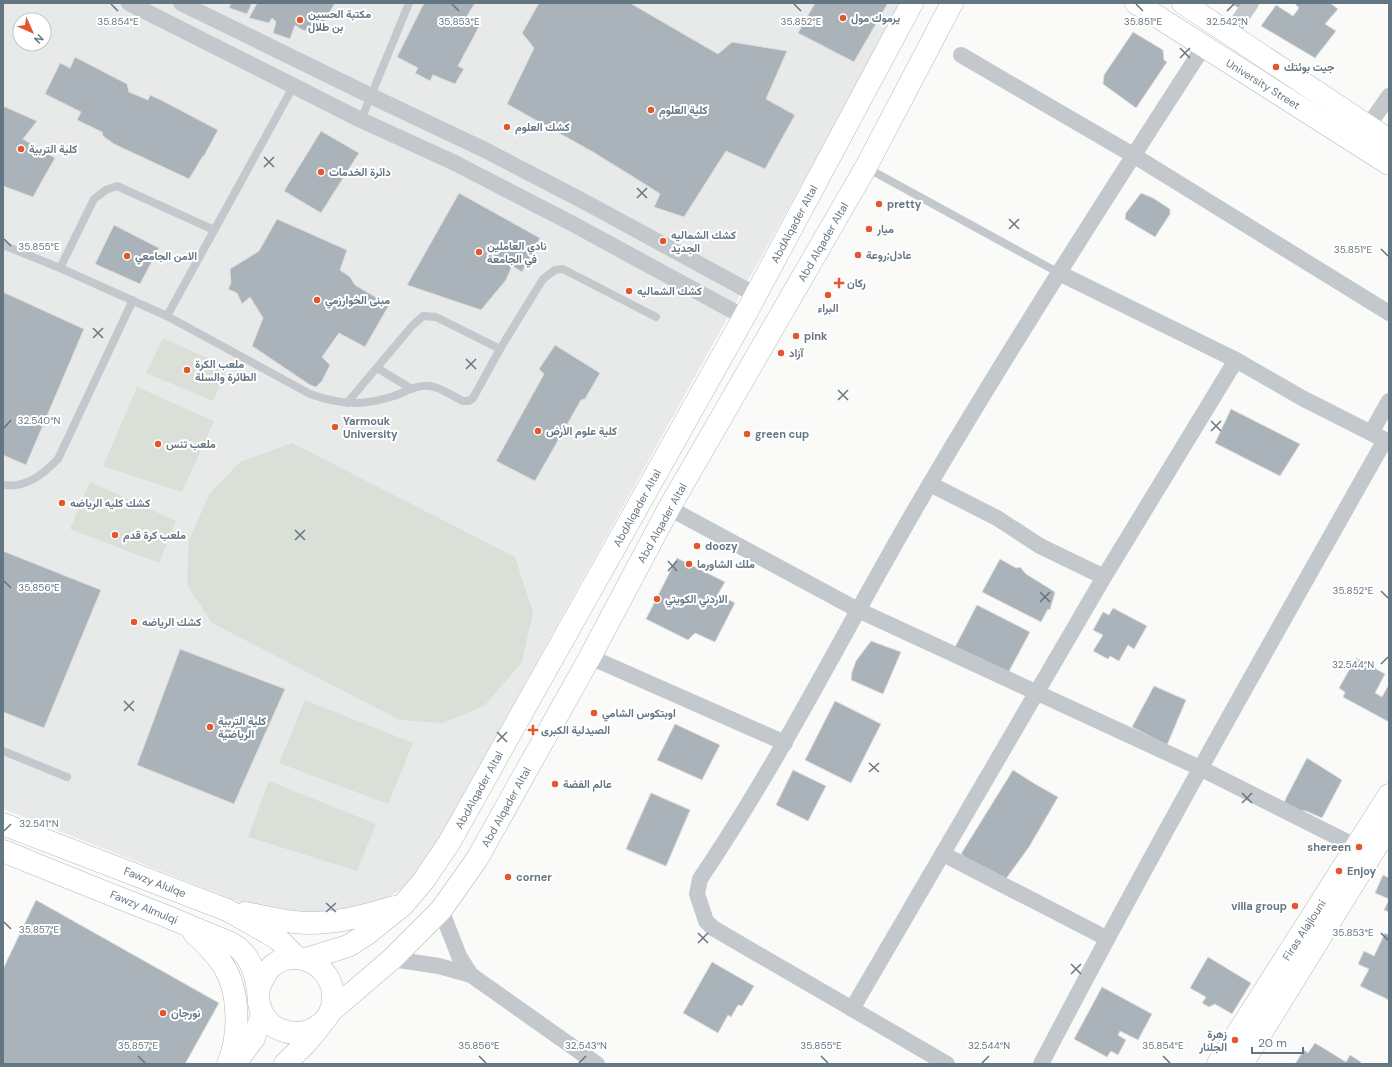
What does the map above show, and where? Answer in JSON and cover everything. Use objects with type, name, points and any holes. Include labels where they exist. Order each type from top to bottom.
[{"type":"main road","name":"AbdAlqader Altal","points":[[302,959],[348,946],[367,934],[402,905],[424,880],[449,843],[744,317],[912,3]]},
{"type":"main road","name":"Abd Alqader Altal","points":[[327,1017],[392,959],[441,910],[477,859],[590,657],[669,508],[866,167],[952,3]]},
{"type":"main road","name":"University Street","points":[[1136,3],[1389,164]]},
{"type":"main road","name":"University Street","points":[[1183,3],[1389,140]]},
{"type":"main road","name":"Firas Alajlouni","points":[[1218,1064],[1389,795]]},
{"type":"main road","name":"Fawzy Alulqe","points":[[3,824],[227,910],[278,939],[302,959]]},
{"type":"main road","name":"Firas Alajlouni","points":[[1242,1064],[1389,826]]},
{"type":"main road","name":"Fawzy Almulqi","points":[[3,852],[183,923],[234,945],[244,954],[252,965],[258,991]]},
{"type":"main road","points":[[227,910],[292,922],[323,923],[344,921],[402,905]]},
{"type":"main road","points":[[183,923],[212,950],[224,967],[232,986],[236,1007],[236,1035],[228,1064]]},
{"type":"main road","points":[[285,1064],[307,1042],[327,1017],[334,998],[332,986],[327,974],[318,965],[302,959],[284,960],[271,967],[263,978],[258,991],[258,1002],[262,1014],[269,1023],[279,1030],[290,1033],[302,1033],[313,1029],[327,1017]]},
{"type":"main road","points":[[233,1064],[254,1038],[262,1014]]},
{"type":"street","points":[[129,3],[150,7],[361,120],[455,163],[573,224],[744,317]]},
{"type":"street","points":[[181,3],[465,141],[585,202],[756,295]]},
{"type":"street","points":[[1229,35],[1251,3]]},
{"type":"street","points":[[947,1064],[713,928],[706,921],[697,894],[700,879],[785,743],[858,610],[930,484],[1059,273],[1204,46]]},
{"type":"street","points":[[961,55],[1133,155],[1389,313]]},
{"type":"street","points":[[1368,126],[1389,96]]},
{"type":"street","points":[[455,163],[465,141]]},
{"type":"street","points":[[1059,273],[1236,360],[1302,398],[1382,438]]},
{"type":"street","points":[[852,1009],[1104,577],[1236,360]]},
{"type":"street","points":[[1041,1064],[1106,938],[1382,438],[1389,401]]},
{"type":"street","points":[[930,484],[997,518],[1040,546],[1104,577]]},
{"type":"street","points":[[669,508],[858,610],[1200,768],[1357,847]]},
{"type":"street","points":[[590,657],[785,743]]},
{"type":"street","points":[[943,854],[1106,938]]},
{"type":"street","points":[[441,910],[459,956],[471,975]]},
{"type":"street","points":[[392,959],[439,966],[471,975],[597,1064]]},
{"type":"lane","points":[[361,120],[408,3]]},
{"type":"lane","points":[[167,316],[294,85]]},
{"type":"lane","points":[[866,167],[1059,273]]},
{"type":"lane","points":[[60,268],[94,199],[106,190],[117,186],[214,230]]},
{"type":"lane","points":[[3,245],[60,268],[167,316],[310,394],[326,400],[347,403],[360,404],[378,401],[424,386],[429,386],[463,401],[469,401],[473,398],[500,349],[544,279],[555,270],[563,269],[656,317]]},
{"type":"lane","points":[[3,485],[12,486],[29,482],[42,474],[58,459],[133,300]]},
{"type":"lane","points":[[347,403],[412,326],[423,316],[436,317],[500,349]]},
{"type":"lane","points":[[377,368],[412,389]]},
{"type":"lane","points":[[3,751],[67,777]]},
{"type":"shaded area","name":"Yarmouk University","points":[[3,3],[902,3],[415,882],[348,919],[239,902],[3,809]]},
{"type":"shaded area","name":"ملعب الكرة الطائرة والسلة","points":[[163,338],[228,367],[213,401],[146,373]]},
{"type":"shaded area","name":"ملعب تنس","points":[[137,387],[214,421],[182,492],[103,466]]},
{"type":"shaded area","points":[[292,443],[515,557],[533,612],[522,662],[484,706],[442,723],[400,720],[212,623],[187,585],[189,540],[210,493],[240,462]]},
{"type":"shaded area","points":[[90,482],[176,521],[159,563],[70,529]]},
{"type":"shaded area","points":[[305,700],[413,743],[388,804],[279,763]]},
{"type":"shaded area","points":[[269,781],[376,824],[357,871],[248,837]]},
{"type":"building","points":[[231,3],[252,3],[247,14],[229,8]]},
{"type":"building","name":"مكتبة الحسين بن طلال","points":[[257,3],[335,3],[318,33],[302,30],[295,25],[290,39],[273,33],[276,22],[272,18],[269,23],[249,18]]},
{"type":"building","points":[[424,3],[475,3],[467,16],[481,23],[458,66],[464,69],[455,84],[433,75],[430,81],[415,73],[418,68],[397,57]]},
{"type":"building","name":"كلية العلوم","points":[[539,3],[630,3],[718,54],[732,42],[787,51],[766,99],[795,115],[765,169],[726,151],[684,217],[654,207],[660,194],[593,152],[507,104],[534,48],[522,33]]},
{"type":"building","name":"يرموك مول","points":[[815,3],[888,3],[854,62],[798,33]]},
{"type":"building","points":[[1231,3],[1248,3],[1243,11]]},
{"type":"building","points":[[1294,3],[1330,3],[1338,9],[1325,24],[1336,31],[1315,58],[1261,26],[1276,5],[1293,16],[1299,8]]},
{"type":"building","points":[[1133,32],[1163,50],[1164,60],[1167,62],[1136,108],[1103,84],[1104,75]]},
{"type":"building","points":[[75,57],[127,84],[129,92],[148,100],[150,95],[218,130],[189,179],[114,144],[103,136],[102,132],[77,120],[81,112],[45,94],[60,63],[70,68]]},
{"type":"building","name":"كلية التربية","points":[[3,106],[37,121],[23,139],[55,158],[33,197],[3,186]]},
{"type":"building","name":"دائرة الخدمات","points":[[321,131],[359,153],[321,213],[284,191]]},
{"type":"building","name":"نادي العاملين في الجامعة","points":[[459,193],[540,238],[522,272],[512,266],[506,280],[481,310],[407,285]]},
{"type":"building","points":[[1141,193],[1153,198],[1170,209],[1170,214],[1155,237],[1125,219],[1126,213]]},
{"type":"building","name":"مبنى الخوارزمي","points":[[277,219],[347,250],[340,270],[350,277],[355,285],[389,305],[365,347],[339,333],[322,357],[330,365],[322,381],[316,387],[310,385],[252,346],[263,318],[250,297],[242,304],[237,293],[228,289],[231,283],[230,269],[259,251]]},
{"type":"building","name":"الامن الجامعي","points":[[114,225],[159,248],[140,284],[95,264]]},
{"type":"building","points":[[3,292],[84,329],[26,465],[3,455]]},
{"type":"building","name":"كلية علوم الأرض","points":[[555,345],[600,373],[585,399],[581,400],[535,481],[496,461],[544,374],[539,369]]},
{"type":"building","points":[[1231,409],[1300,444],[1280,476],[1215,443]]},
{"type":"building","points":[[3,551],[101,590],[44,728],[3,712]]},
{"type":"building","points":[[677,558],[725,582],[718,594],[735,603],[715,642],[695,633],[688,640],[646,619]]},
{"type":"building","points":[[1000,559],[1016,568],[1020,567],[1026,574],[1055,592],[1050,610],[1048,609],[1041,622],[982,592]]},
{"type":"building","points":[[977,605],[1030,632],[1007,675],[955,647]]},
{"type":"building","points":[[1113,608],[1147,626],[1134,649],[1128,645],[1119,661],[1110,656],[1108,659],[1093,651],[1103,635],[1093,630],[1103,612],[1109,615]]},
{"type":"building","points":[[871,641],[901,652],[883,694],[851,680],[856,661]]},
{"type":"building","name":"كلية التربية الرياضية","points":[[180,649],[285,689],[234,804],[137,765]]},
{"type":"building","points":[[1356,658],[1385,674],[1375,693],[1382,697],[1389,684],[1389,722],[1343,697],[1345,692],[1339,688]]},
{"type":"building","points":[[1154,686],[1186,700],[1167,745],[1132,727]]},
{"type":"building","points":[[835,701],[881,724],[851,783],[805,760]]},
{"type":"building","points":[[675,724],[720,745],[702,780],[657,760]]},
{"type":"building","points":[[1307,758],[1342,780],[1322,818],[1306,811],[1294,810],[1283,804]]},
{"type":"building","points":[[793,770],[826,786],[808,821],[776,805]]},
{"type":"building","points":[[1013,770],[1058,797],[1029,847],[1005,880],[978,867],[961,854]]},
{"type":"building","points":[[651,793],[690,810],[666,866],[626,849]]},
{"type":"building","points":[[651,793],[690,810],[666,866],[626,849]]},
{"type":"building","points":[[1383,875],[1389,878],[1389,899],[1375,893]]},
{"type":"building","points":[[36,900],[219,1003],[185,1064],[3,1064],[3,969]]},
{"type":"building","points":[[1389,900],[1389,912],[1384,910]]},
{"type":"building","points":[[1385,933],[1389,935],[1389,1000],[1360,986],[1369,969],[1358,964],[1364,951],[1374,956]]},
{"type":"building","points":[[1208,957],[1251,983],[1232,1014],[1215,1004],[1209,1007],[1202,1003],[1206,997],[1190,988]]},
{"type":"building","points":[[712,962],[754,986],[742,1006],[738,1005],[731,1017],[728,1015],[718,1033],[683,1013]]},
{"type":"building","points":[[1102,987],[1152,1014],[1138,1040],[1120,1031],[1118,1035],[1126,1040],[1118,1055],[1111,1051],[1107,1057],[1074,1039]]},
{"type":"building","points":[[1315,1043],[1346,1062],[1350,1055],[1361,1062],[1360,1064],[1295,1064],[1304,1050],[1308,1053]]},
{"type":"place","name":"يرموك مول","points":[[843,18]]},
{"type":"place","name":"مكتبة الحسين بن طلال","points":[[300,20]]},
{"type":"place","name":"جيت بوئتك","points":[[1276,67]]},
{"type":"place","name":"كلية العلوم","points":[[651,110]]},
{"type":"place","name":"كشك العلوم","points":[[507,127]]},
{"type":"place","name":"كلية التربية","points":[[21,149]]},
{"type":"place","name":"دائرة الخدمات","points":[[321,172]]},
{"type":"place","name":"pretty","points":[[879,204]]},
{"type":"place","name":"ميار","points":[[869,229]]},
{"type":"place","name":"كشك الشماليه الجديد","points":[[663,241]]},
{"type":"place","name":"نادي العاملين في الجامعة","points":[[479,252]]},
{"type":"place","name":"عادل;روعة","points":[[858,255]]},
{"type":"place","name":"الامن الجامعي","points":[[127,256]]},
{"type":"place","name":"ركان","points":[[839,283]]},
{"type":"place","name":"كشك الشماليه","points":[[629,291]]},
{"type":"place","name":"البراء","points":[[828,295]]},
{"type":"place","name":"مبنى الخوارزمي","points":[[317,300]]},
{"type":"place","name":"pink","points":[[796,336]]},
{"type":"place","name":"آزاد","points":[[781,353]]},
{"type":"place","name":"ملعب الكرة الطائرة والسلة","points":[[187,370]]},
{"type":"place","name":"Yarmouk University","points":[[335,427]]},
{"type":"place","name":"كلية علوم الأرض","points":[[538,431]]},
{"type":"place","name":"green cup","points":[[747,434]]},
{"type":"place","name":"ملعب تنس","points":[[158,444]]},
{"type":"place","name":"كشك كليه الرياضه","points":[[62,503]]},
{"type":"place","name":"ملعب كرة قدم","points":[[115,535]]},
{"type":"place","name":"doozy","points":[[697,546]]},
{"type":"place","name":"ملك الشاورما","points":[[689,564]]},
{"type":"place","name":"الاردني الكويتي","points":[[657,599]]},
{"type":"place","name":"كشك الرياضه","points":[[134,622]]},
{"type":"place","name":"اوبتكوس الشامي","points":[[594,713]]},
{"type":"place","name":"كلية التربية الرياضية","points":[[210,727]]},
{"type":"place","name":"الصيدلية الكبرى","points":[[533,730]]},
{"type":"place","name":"عالم الفضة","points":[[555,784]]},
{"type":"place","name":"shereen","points":[[1359,847]]},
{"type":"place","name":"Enjoy","points":[[1339,871]]},
{"type":"place","name":"corner","points":[[508,877]]},
{"type":"place","name":"villa group","points":[[1295,906]]},
{"type":"place","name":"نورجان","points":[[163,1013]]},
{"type":"place","name":"زهرة الجلنار","points":[[1235,1040]]}]
